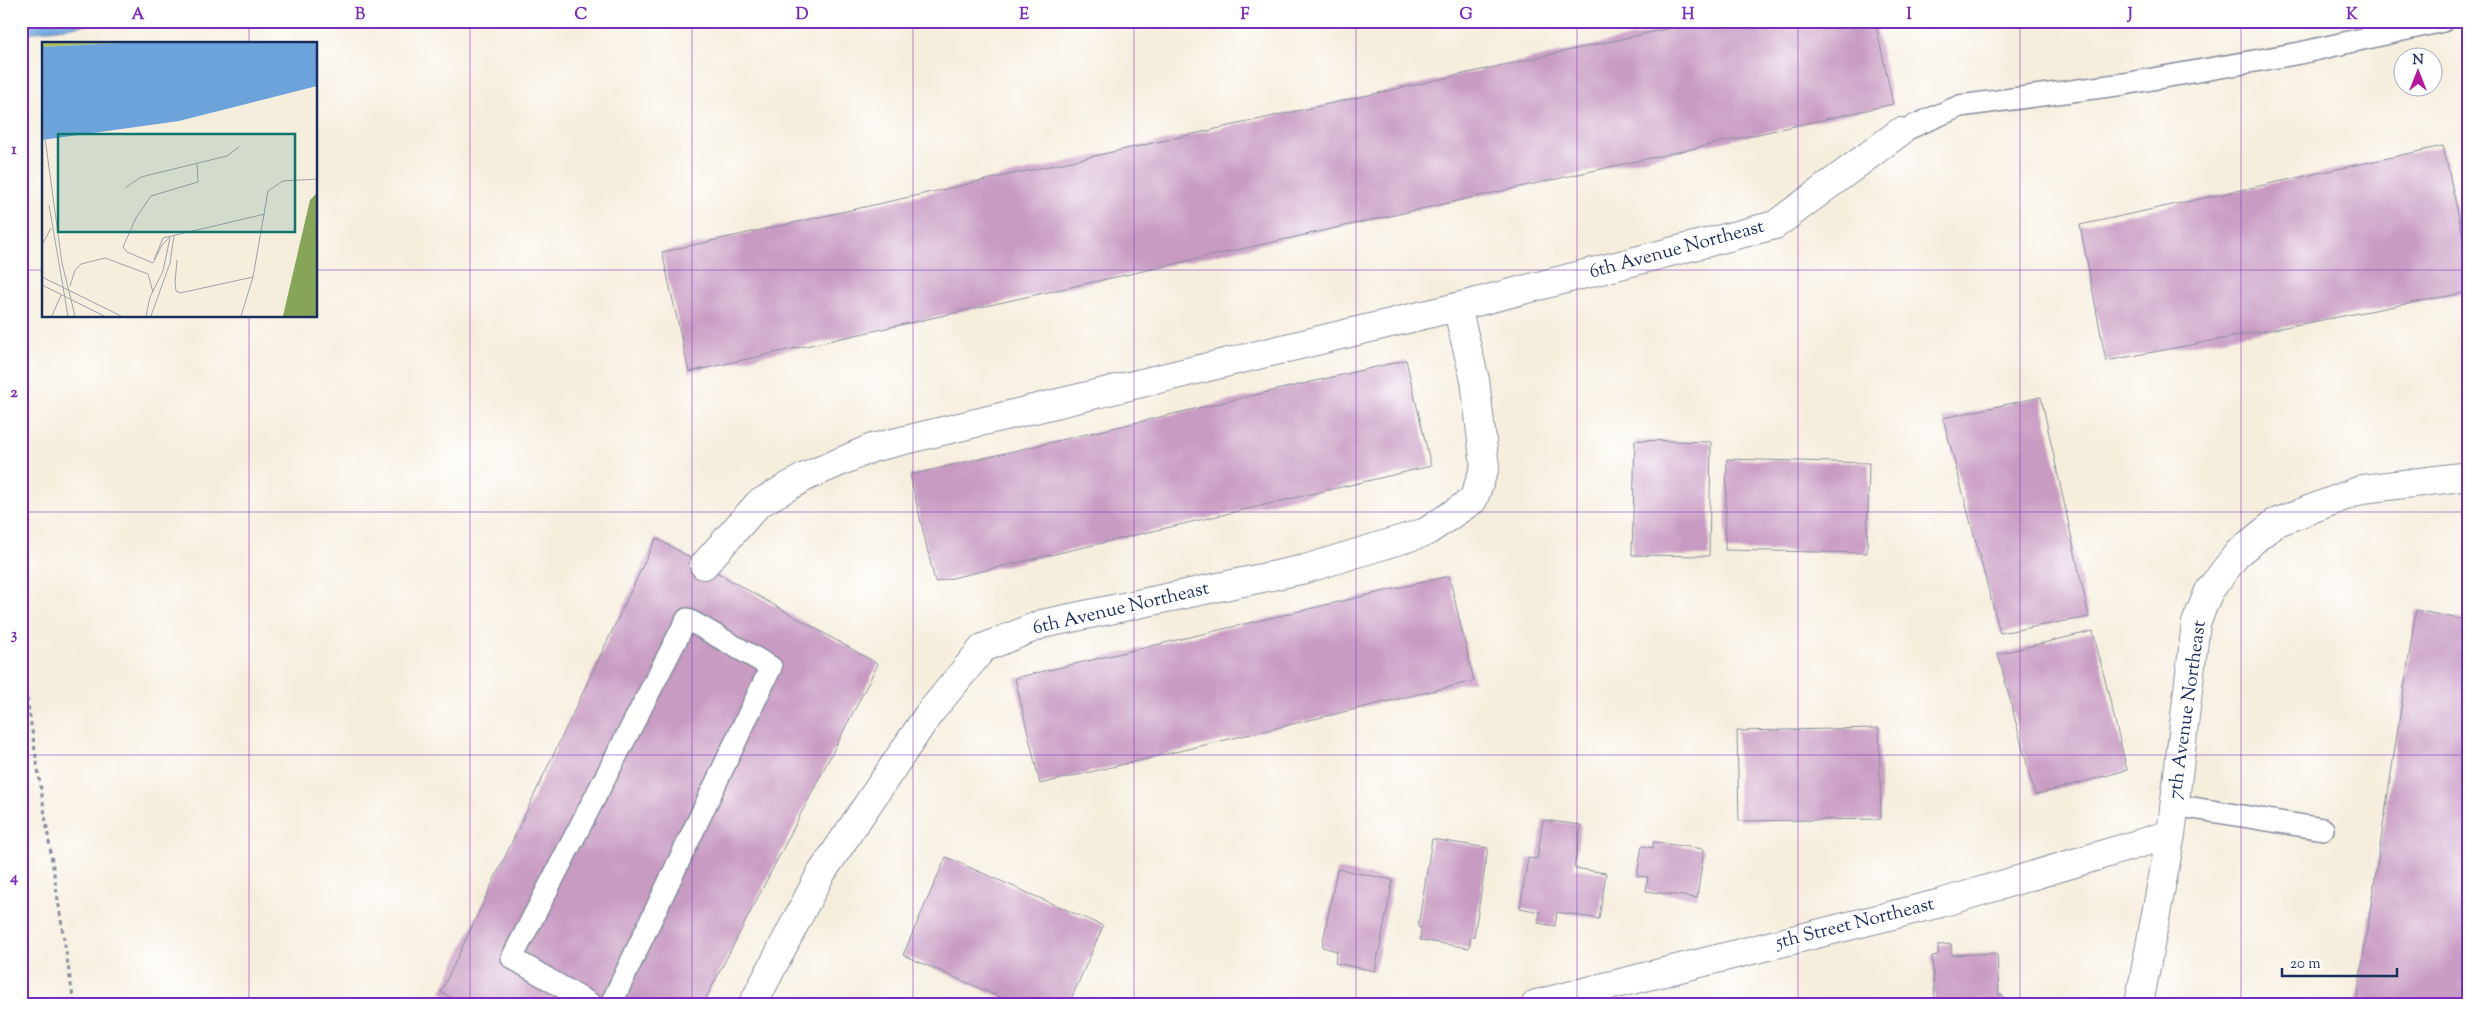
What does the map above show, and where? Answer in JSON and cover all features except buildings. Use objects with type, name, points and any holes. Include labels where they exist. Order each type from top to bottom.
[{"type":"street","name":"6th Avenue Northeast","points":[[704,565],[758,504],[805,477],[872,448],[1457,307],[1776,225],[1900,132]]},
{"type":"street","name":"6th Avenue Northeast","points":[[753,1004],[820,875],[928,715],[983,648],[1042,624],[1305,569],[1426,532],[1473,500],[1485,467],[1475,380],[1457,307]]},
{"type":"street","name":"7th Avenue Northeast","points":[[2139,1004],[2171,834],[2196,623],[2209,591],[2238,553],[2275,523],[2363,489],[2469,476]]},
{"type":"street","name":"5th Street Northeast","points":[[1536,1004],[1940,903],[2171,834]]},
{"type":"lane","points":[[1900,132],[1960,106],[2124,84],[2300,53],[2444,21]]},
{"type":"lane","points":[[591,1004],[512,958],[687,619],[771,667],[611,1004]]},
{"type":"lane","points":[[2174,805],[2323,829]]},
{"type":"path","points":[[21,659],[74,1004]]},
{"type":"water","points":[[21,21],[114,21],[21,34]]}]
